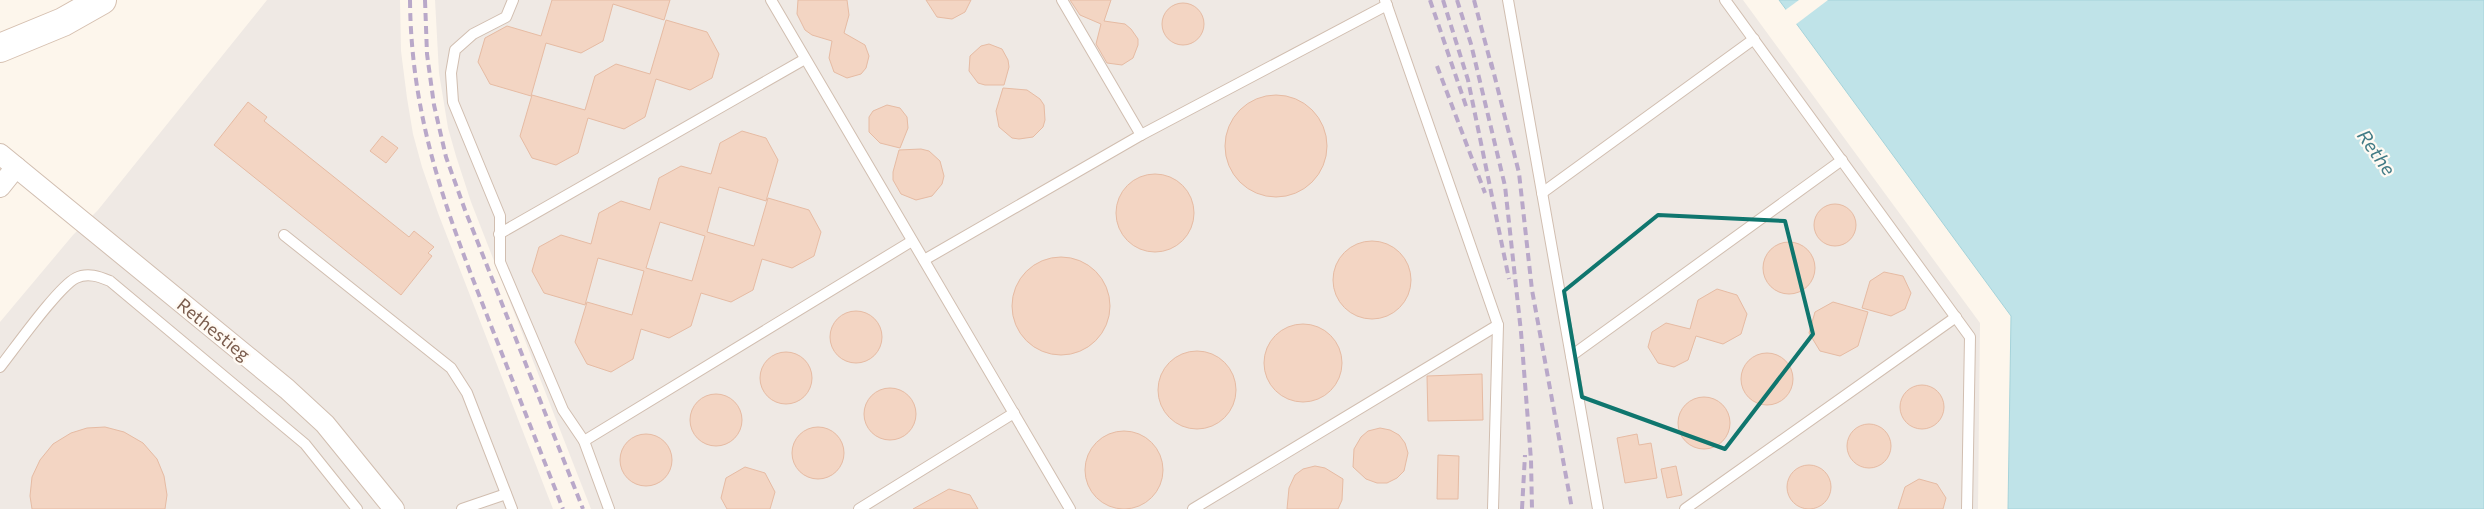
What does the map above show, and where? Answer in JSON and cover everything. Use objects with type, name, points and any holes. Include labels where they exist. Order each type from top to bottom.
[{"type":"main road","points":[[0,48],[63,22],[102,0]]},
{"type":"street","name":"Rethestieg","points":[[0,154],[287,389],[325,424],[394,509]]},
{"type":"street","points":[[0,187],[16,167]]},
{"type":"lane","points":[[513,0],[506,17],[473,34],[455,50],[452,73],[453,102],[500,216],[500,262],[563,410],[584,441],[609,509]]},
{"type":"lane","points":[[771,0],[1070,509]]},
{"type":"lane","points":[[1062,0],[1142,135]]},
{"type":"lane","points":[[1508,0],[1598,509]]},
{"type":"lane","points":[[1725,0],[1970,336],[1967,509]]},
{"type":"lane","points":[[924,260],[1142,135],[1386,3],[1498,325],[1493,509]]},
{"type":"lane","points":[[1542,192],[1754,39]]},
{"type":"lane","points":[[499,234],[805,59]]},
{"type":"lane","points":[[1571,356],[1842,160]]},
{"type":"lane","points":[[284,235],[451,368],[467,393],[512,509]]},
{"type":"lane","points":[[584,441],[912,241]]},
{"type":"lane","points":[[0,367],[62,290],[77,278],[95,275],[110,281],[305,444],[356,509]]},
{"type":"lane","points":[[1685,509],[1956,317]]},
{"type":"lane","points":[[1192,509],[1498,325]]},
{"type":"lane","points":[[859,509],[1014,414]]},
{"type":"lane","points":[[462,509],[506,494]]},
{"type":"highlighted area","points":[[1658,215],[1785,221],[1813,334],[1725,449],[1582,397],[1564,291]]},
{"type":"shaded area","points":[[267,0],[400,0],[401,51],[407,98],[413,134],[422,167],[438,213],[553,509],[0,509],[0,322],[73,235],[98,210]]},
{"type":"shaded area","points":[[435,0],[1743,0],[1980,323],[1978,509],[591,509],[471,202],[456,156],[448,128],[439,73]]},
{"type":"water","name":"Rethe","points":[[1779,0],[2484,0],[2484,509],[2008,509],[2011,316]]},
{"type":"pier","points":[[1799,0],[1828,0],[1795,25],[1784,11]]},
{"type":"building","points":[[552,0],[670,0],[664,20],[613,4],[603,41],[581,53],[546,43],[531,96],[490,84],[478,62],[485,38],[507,26],[541,36]]},
{"type":"building","points":[[798,0],[847,0],[849,15],[844,33],[865,45],[869,56],[866,68],[861,74],[847,78],[834,72],[829,58],[832,41],[812,35],[805,30],[797,14]]},
{"type":"building","points":[[926,0],[971,0],[965,12],[952,19],[937,17]]},
{"type":"building","points":[[1070,0],[1111,0],[1104,21],[1125,24],[1131,29],[1138,39],[1138,45],[1133,58],[1122,65],[1107,63],[1096,44],[1101,24],[1080,15]]},
{"type":"building","points":[[1187,3],[1195,6],[1201,12],[1204,24],[1201,36],[1195,42],[1179,45],[1171,42],[1165,36],[1162,20],[1165,12],[1171,6]]},
{"type":"building","points":[[666,20],[707,32],[719,54],[712,78],[690,90],[656,79],[645,117],[624,129],[588,118],[578,153],[556,165],[532,158],[520,136],[532,95],[585,110],[595,76],[616,64],[650,74]]},
{"type":"building","points":[[989,44],[1002,49],[1008,60],[1009,67],[1004,85],[978,83],[969,71],[970,56],[981,46]]},
{"type":"building","points":[[1003,88],[1027,90],[1040,99],[1044,105],[1045,120],[1043,127],[1033,137],[1012,138],[999,127],[996,111]]},
{"type":"building","points":[[1276,95],[1295,99],[1312,110],[1323,127],[1327,146],[1323,165],[1312,182],[1295,193],[1276,197],[1257,193],[1240,182],[1229,165],[1225,146],[1229,127],[1240,110],[1257,99]]},
{"type":"building","points":[[248,102],[267,117],[264,121],[409,237],[414,231],[434,247],[428,253],[432,256],[401,295],[214,145]]},
{"type":"building","points":[[887,105],[900,108],[907,117],[908,128],[900,148],[880,143],[869,132],[869,117],[873,111]]},
{"type":"building","points":[[742,131],[766,138],[778,160],[766,201],[719,187],[707,232],[754,246],[768,198],[809,210],[821,232],[814,256],[792,268],[762,259],[753,290],[731,302],[701,293],[691,326],[669,338],[641,329],[633,359],[611,372],[587,364],[575,342],[587,302],[632,315],[644,271],[598,258],[585,305],[544,293],[532,271],[539,247],[561,235],[591,244],[599,213],[621,201],[650,210],[659,178],[681,166],[711,174],[720,143]],"holes":[[[660,222],[705,236],[692,281],[646,268]]]},
{"type":"building","points":[[382,136],[398,148],[386,163],[370,151]]},
{"type":"building","points":[[921,149],[929,151],[940,161],[944,176],[942,184],[932,196],[916,200],[901,194],[893,180],[893,172],[899,150]]},
{"type":"building","points":[[1147,174],[1163,174],[1177,180],[1188,191],[1194,205],[1194,221],[1188,235],[1177,246],[1163,252],[1147,252],[1133,246],[1122,235],[1116,221],[1116,205],[1122,191],[1133,180]]},
{"type":"building","points":[[1839,204],[1847,207],[1853,213],[1856,225],[1853,237],[1847,243],[1831,246],[1823,243],[1817,237],[1814,221],[1817,213],[1823,207]]},
{"type":"building","points":[[1364,241],[1380,241],[1394,247],[1405,258],[1411,272],[1411,288],[1405,302],[1394,313],[1380,319],[1364,319],[1350,313],[1339,302],[1333,288],[1333,272],[1339,258],[1350,247]]},
{"type":"building","points":[[1784,242],[1794,242],[1804,246],[1811,253],[1815,268],[1811,283],[1804,290],[1794,294],[1784,294],[1774,290],[1767,283],[1763,273],[1763,263],[1767,253],[1774,246]]},
{"type":"building","points":[[1061,257],[1080,261],[1096,271],[1106,287],[1110,306],[1106,325],[1096,341],[1080,351],[1061,355],[1042,351],[1026,341],[1016,325],[1012,306],[1016,287],[1026,271],[1042,261]]},
{"type":"building","points":[[1884,272],[1903,276],[1911,293],[1905,309],[1891,316],[1862,308],[1870,281]]},
{"type":"building","points":[[1717,289],[1737,295],[1747,314],[1741,334],[1723,344],[1696,336],[1688,360],[1674,367],[1658,363],[1648,347],[1652,332],[1666,323],[1690,329],[1698,300]]},
{"type":"building","points":[[1833,302],[1868,312],[1858,346],[1840,356],[1820,351],[1809,333],[1815,312]]},
{"type":"building","points":[[851,311],[861,311],[870,315],[878,323],[882,337],[878,351],[870,359],[861,363],[851,363],[842,359],[834,351],[830,342],[830,332],[834,323],[842,315]]},
{"type":"building","points":[[1295,324],[1311,324],[1325,330],[1336,341],[1342,355],[1342,371],[1336,385],[1325,396],[1311,402],[1295,402],[1281,396],[1270,385],[1264,371],[1264,355],[1270,341],[1281,330]]},
{"type":"building","points":[[1189,351],[1205,351],[1219,357],[1230,368],[1236,382],[1236,398],[1230,412],[1219,423],[1205,429],[1189,429],[1175,423],[1164,412],[1158,398],[1158,382],[1164,368],[1175,357]]},
{"type":"building","points":[[781,352],[791,352],[800,356],[808,364],[812,378],[808,392],[800,400],[791,404],[781,404],[772,400],[764,392],[760,383],[760,373],[764,364],[772,356]]},
{"type":"building","points":[[1762,353],[1772,353],[1781,357],[1789,365],[1793,379],[1789,393],[1781,401],[1772,405],[1762,405],[1753,401],[1745,393],[1741,384],[1741,374],[1745,365],[1753,357]]},
{"type":"building","points":[[1482,374],[1483,420],[1428,421],[1427,376]]},
{"type":"building","points":[[1918,385],[1926,385],[1938,391],[1944,407],[1938,423],[1926,429],[1918,429],[1906,423],[1900,411],[1900,403],[1906,391]]},
{"type":"building","points":[[885,388],[895,388],[904,392],[912,400],[916,414],[912,428],[904,436],[895,440],[885,440],[876,436],[868,428],[864,419],[864,409],[868,400],[876,392]]},
{"type":"building","points":[[711,394],[721,394],[730,398],[738,406],[742,420],[738,434],[730,442],[721,446],[711,446],[702,442],[694,434],[690,425],[690,415],[694,406],[702,398]]},
{"type":"building","points":[[1699,397],[1709,397],[1718,401],[1726,409],[1730,423],[1726,437],[1718,445],[1709,449],[1699,449],[1690,445],[1682,437],[1678,428],[1678,418],[1682,409],[1690,401]]},
{"type":"building","points":[[1873,424],[1885,430],[1890,438],[1890,454],[1885,462],[1877,467],[1865,468],[1853,462],[1848,454],[1847,442],[1853,430],[1861,425]]},
{"type":"building","points":[[105,427],[124,432],[143,443],[157,459],[164,476],[167,495],[165,509],[32,509],[30,496],[32,477],[40,460],[53,444],[71,433],[87,428]]},
{"type":"building","points":[[813,427],[823,427],[832,431],[840,439],[844,453],[840,467],[832,475],[823,479],[813,479],[804,475],[796,467],[792,458],[792,448],[796,439],[804,431]]},
{"type":"building","points":[[1380,428],[1390,430],[1399,435],[1405,443],[1408,453],[1404,471],[1397,478],[1387,483],[1377,483],[1366,479],[1353,467],[1354,449],[1361,437],[1368,431]]},
{"type":"building","points":[[1116,431],[1132,431],[1146,437],[1157,448],[1163,462],[1163,478],[1157,492],[1146,503],[1132,509],[1116,509],[1102,503],[1091,492],[1085,478],[1085,462],[1091,448],[1102,437]]},
{"type":"building","points":[[641,434],[651,434],[660,438],[668,446],[672,460],[668,474],[660,482],[651,486],[641,486],[632,482],[624,474],[620,465],[620,455],[624,446],[632,438]]},
{"type":"building","points":[[1637,434],[1639,445],[1651,443],[1657,478],[1625,483],[1617,438]]},
{"type":"building","points":[[1438,455],[1459,456],[1458,499],[1437,499]]},
{"type":"building","points":[[1805,465],[1813,465],[1825,471],[1831,487],[1825,503],[1813,509],[1805,509],[1793,503],[1787,491],[1787,483],[1793,471]]},
{"type":"building","points":[[1315,466],[1325,468],[1343,479],[1342,500],[1338,509],[1287,509],[1289,488],[1295,475],[1303,469]]},
{"type":"building","points":[[1676,466],[1682,495],[1667,498],[1661,469]]},
{"type":"building","points":[[745,467],[765,473],[775,492],[770,509],[727,509],[721,498],[726,478]]},
{"type":"building","points":[[1919,479],[1937,484],[1946,498],[1943,509],[1898,509],[1905,487]]},
{"type":"building","points":[[949,489],[970,495],[978,509],[913,509]]},
{"type":"railway","points":[[410,0],[412,43],[417,84],[424,124],[445,201],[458,240],[563,509]]},
{"type":"railway","points":[[425,0],[427,54],[434,105],[446,157],[465,210],[583,509]]},
{"type":"railway","points":[[1430,0],[1467,109]]},
{"type":"railway","points":[[1443,0],[1468,80],[1509,279]]},
{"type":"railway","points":[[1457,0],[1471,44],[1505,186],[1521,332],[1531,460],[1532,509]]},
{"type":"railway","points":[[1474,0],[1492,68]]},
{"type":"railway","points":[[1491,62],[1519,173],[1532,290],[1572,509]]},
{"type":"railway","points":[[1437,66],[1485,193]]},
{"type":"railway","points":[[1522,509],[1525,455]]}]
